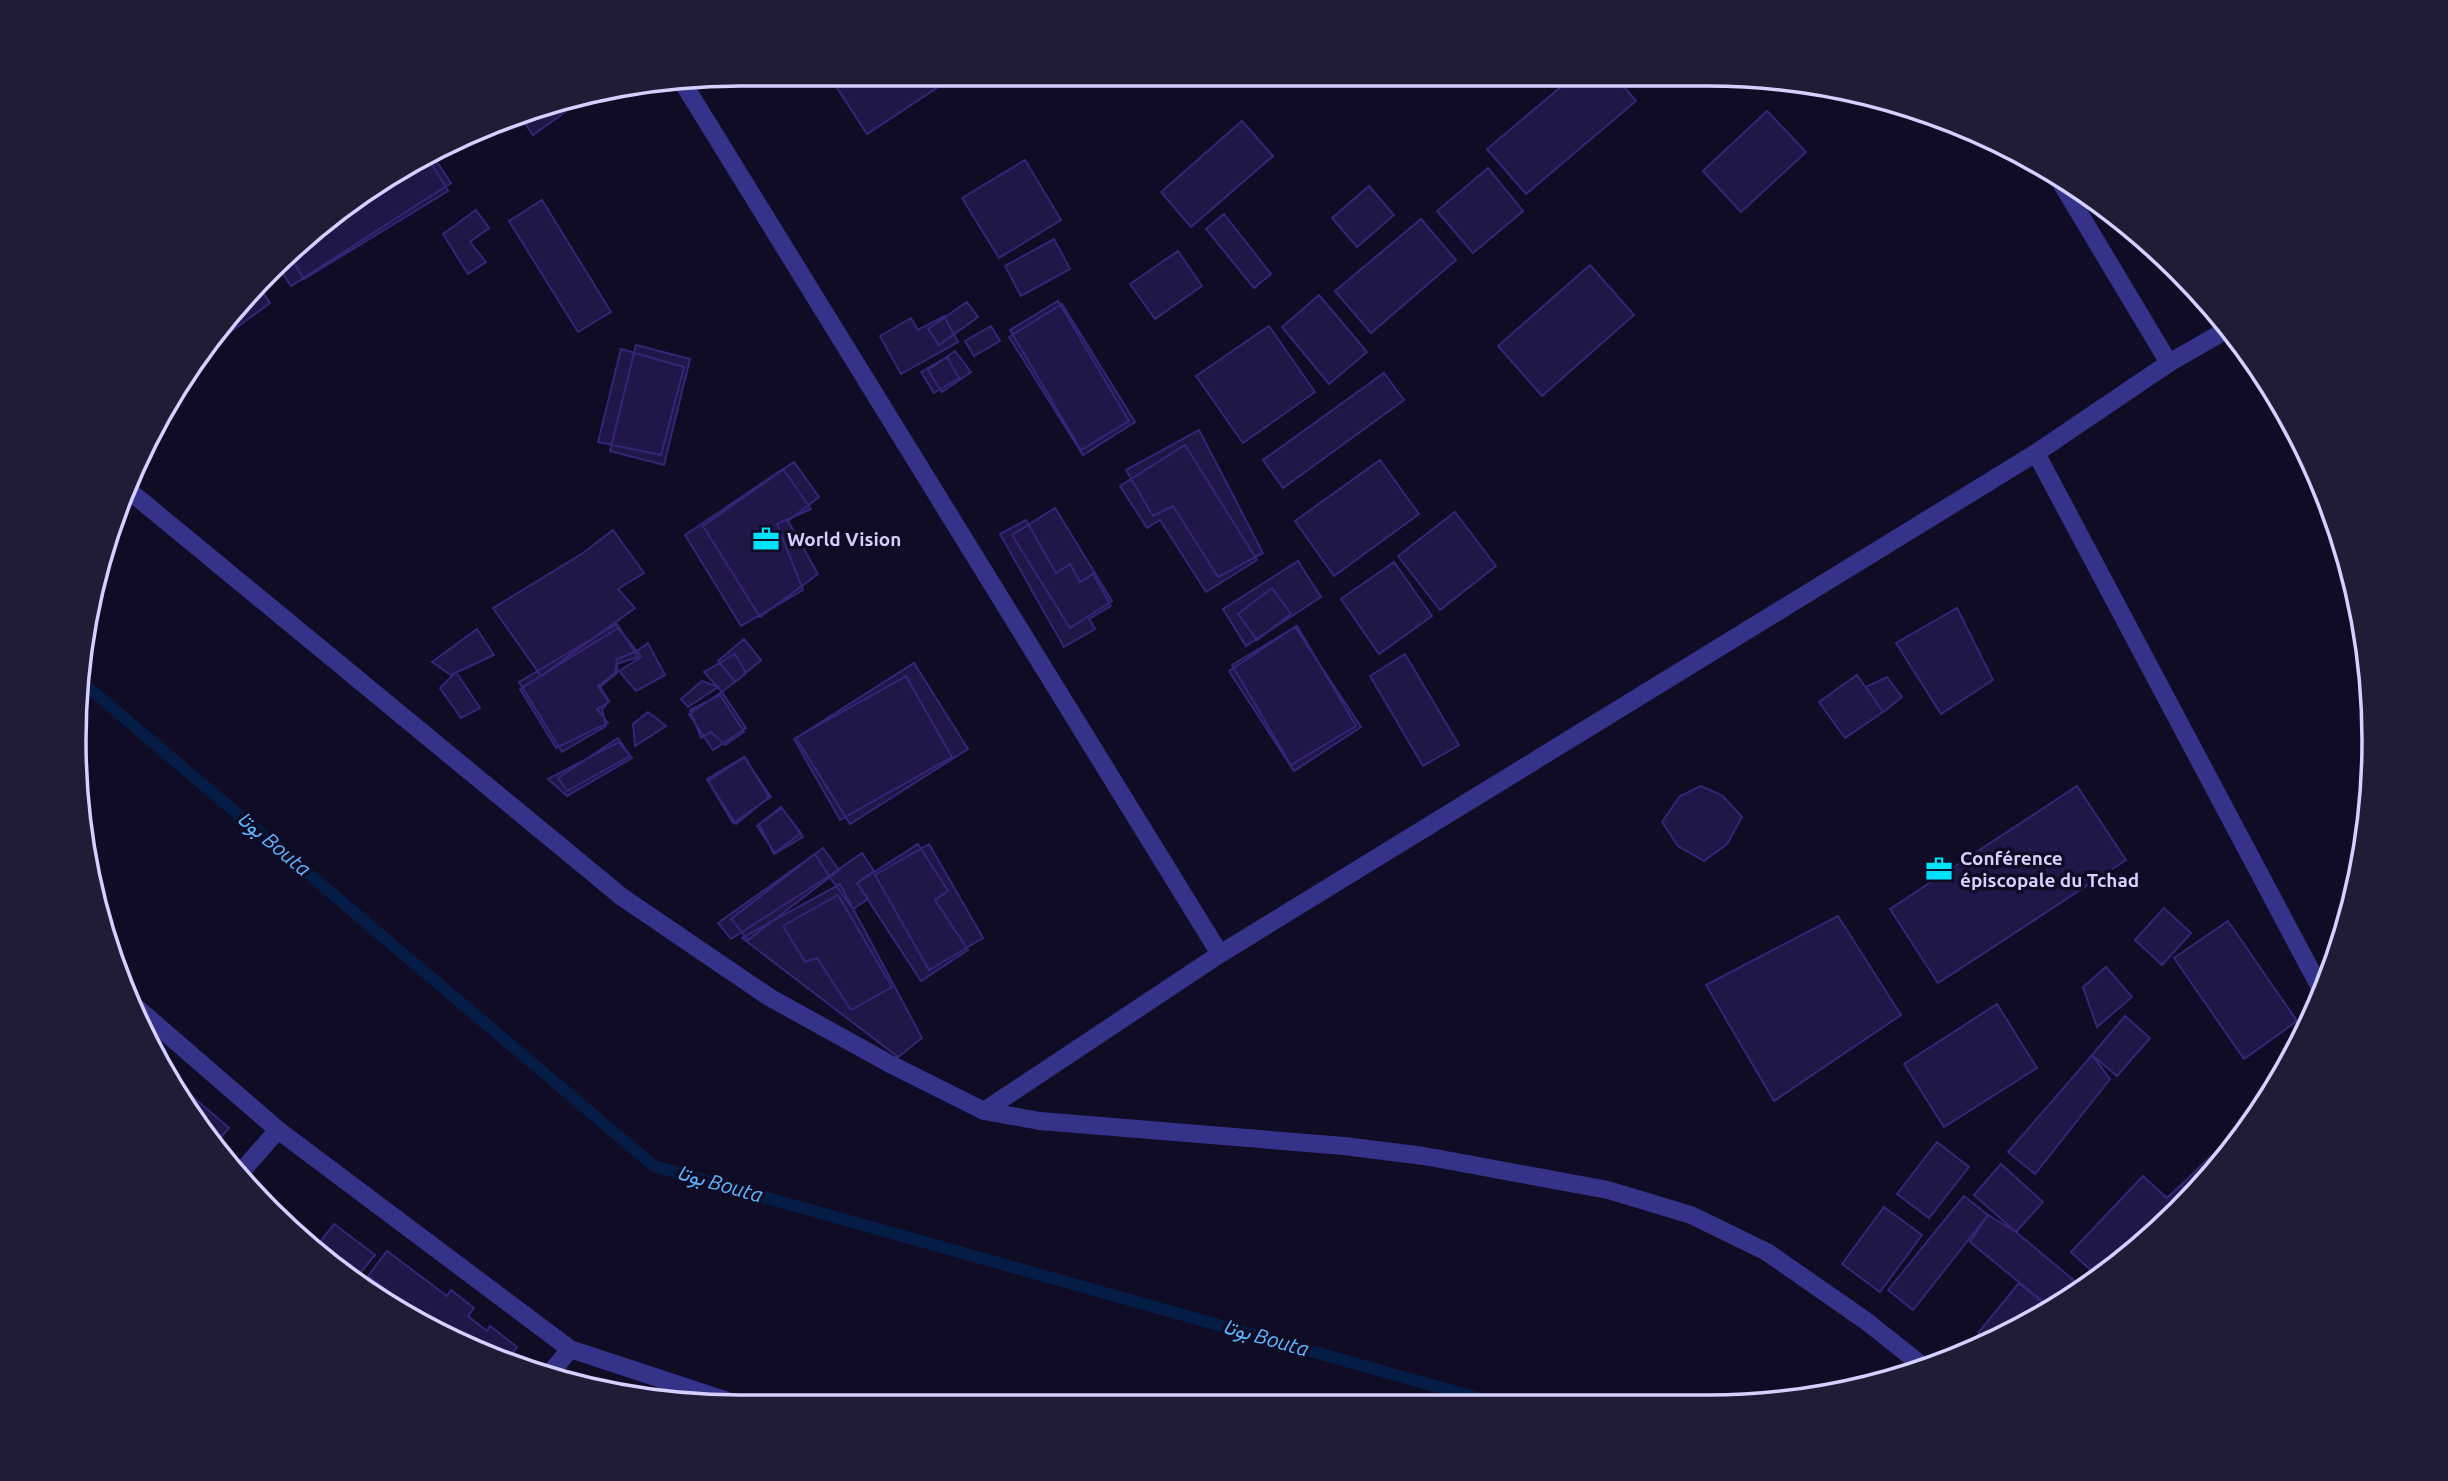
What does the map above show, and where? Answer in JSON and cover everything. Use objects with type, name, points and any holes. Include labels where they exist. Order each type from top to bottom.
[{"type":"street","points":[[686,88],[1220,954]]},
{"type":"street","points":[[2068,194],[2169,363]]},
{"type":"street","points":[[984,1111],[1220,954],[2036,453],[2169,363],[2220,334]]},
{"type":"street","points":[[2036,453],[2316,980]]},
{"type":"street","points":[[134,495],[622,897],[769,998],[890,1064],[984,1111],[1040,1121],[1344,1146],[1424,1156],[1608,1190],[1691,1216],[1767,1252],[1866,1321],[1917,1361]]},
{"type":"street","points":[[147,1017],[278,1130],[570,1349],[707,1394]]},
{"type":"street","points":[[245,1168],[278,1130]]},
{"type":"street","points":[[554,1368],[570,1349]]},
{"type":"building","points":[[836,86],[940,86],[867,134]]},
{"type":"building","points":[[1562,86],[1623,86],[1636,101],[1526,194],[1487,149]]},
{"type":"building","points":[[564,110],[565,112],[533,135],[524,122]]},
{"type":"building","points":[[1767,111],[1806,152],[1741,212],[1703,171]]},
{"type":"building","points":[[1242,121],[1273,156],[1191,227],[1161,192]]},
{"type":"building","points":[[1025,160],[1061,220],[999,258],[962,198]]},
{"type":"building","points":[[436,161],[451,183],[291,286],[283,273],[309,248],[377,196]]},
{"type":"building","points":[[431,163],[448,191],[304,279],[294,263],[309,248],[377,196]]},
{"type":"building","points":[[1488,168],[1523,211],[1473,253],[1437,211]]},
{"type":"building","points":[[1369,186],[1394,215],[1357,247],[1332,218]]},
{"type":"building","points":[[542,200],[611,312],[578,332],[509,221]]},
{"type":"building","points":[[476,210],[489,228],[470,242],[486,262],[468,274],[443,234]]},
{"type":"building","points":[[1224,214],[1271,274],[1254,288],[1206,229]]},
{"type":"building","points":[[1421,219],[1456,260],[1371,333],[1335,291]]},
{"type":"building","points":[[1054,239],[1070,269],[1021,296],[1005,266]]},
{"type":"building","points":[[1178,251],[1202,286],[1155,319],[1130,284]]},
{"type":"building","points":[[1590,265],[1634,315],[1542,396],[1498,346]]},
{"type":"building","points":[[263,293],[270,303],[227,334]]},
{"type":"building","points":[[1319,295],[1367,352],[1329,384],[1282,327]]},
{"type":"building","points":[[1058,301],[1129,421],[1081,450],[1010,330]]},
{"type":"building","points":[[967,302],[978,317],[939,345],[928,329]]},
{"type":"building","points":[[1062,304],[1135,422],[1083,455],[1009,337]]},
{"type":"building","points":[[944,316],[958,342],[901,374],[880,336],[911,318],[918,330]]},
{"type":"building","points":[[991,326],[1000,341],[974,356],[965,341]]},
{"type":"building","points":[[1269,326],[1315,392],[1243,443],[1196,376]]},
{"type":"building","points":[[636,345],[690,359],[664,465],[610,451]]},
{"type":"building","points":[[621,349],[684,367],[661,455],[598,442]]},
{"type":"building","points":[[955,351],[971,372],[942,392],[928,370]]},
{"type":"building","points":[[947,357],[959,378],[934,393],[921,372]]},
{"type":"building","points":[[1384,373],[1404,400],[1283,488],[1263,460]]},
{"type":"building","points":[[1199,430],[1263,553],[1218,577],[1173,506],[1153,516],[1126,470]]},
{"type":"building","points":[[1185,445],[1257,560],[1206,592],[1160,520],[1147,528],[1120,486]]},
{"type":"building","points":[[1380,460],[1419,514],[1334,576],[1295,521]]},
{"type":"building","points":[[794,462],[819,497],[788,521],[818,574],[760,617],[703,526]]},
{"type":"building","points":[[783,469],[811,509],[777,524],[803,590],[741,626],[685,535]]},
{"type":"building","points":[[1055,508],[1112,601],[1070,628],[1012,535]]},
{"type":"building","points":[[1455,512],[1496,566],[1440,610],[1398,556]]},
{"type":"building","points":[[1026,520],[1056,573],[1070,564],[1080,582],[1093,574],[1111,606],[1089,619],[1095,629],[1064,647],[1000,534]]},
{"type":"building","points":[[613,530],[644,573],[618,589],[635,608],[541,676],[493,608],[583,553]]},
{"type":"building","points":[[1298,561],[1321,597],[1246,646],[1223,609]]},
{"type":"building","points":[[1394,562],[1432,616],[1379,654],[1341,599]]},
{"type":"building","points":[[1272,588],[1291,614],[1257,640],[1238,614]]},
{"type":"building","points":[[1957,608],[1993,680],[1941,714],[1896,643]]},
{"type":"building","points":[[617,624],[638,657],[617,664],[617,673],[600,687],[609,701],[602,709],[606,726],[562,752],[519,682]]},
{"type":"building","points":[[1297,626],[1356,726],[1291,765],[1232,665]]},
{"type":"building","points":[[1295,627],[1361,727],[1294,771],[1229,671]]},
{"type":"building","points":[[618,628],[637,651],[617,659],[615,673],[598,686],[609,702],[597,709],[608,723],[556,748],[520,689]]},
{"type":"building","points":[[477,629],[494,655],[451,675],[432,662]]},
{"type":"building","points":[[744,639],[761,660],[735,682],[718,661]]},
{"type":"building","points":[[648,643],[665,675],[636,691],[619,671],[641,657],[637,651]]},
{"type":"building","points":[[735,654],[746,673],[722,692],[704,672]]},
{"type":"building","points":[[1405,654],[1459,745],[1423,766],[1370,676]]},
{"type":"building","points":[[914,663],[968,749],[850,824],[796,738]]},
{"type":"building","points":[[456,672],[480,708],[461,718],[440,688]]},
{"type":"building","points":[[1857,675],[1883,712],[1845,738],[1819,702]]},
{"type":"building","points":[[906,676],[952,757],[840,820],[794,739]]},
{"type":"building","points":[[1887,677],[1902,697],[1883,712],[1866,687]]},
{"type":"building","points":[[702,681],[718,687],[688,707],[681,699]]},
{"type":"building","points":[[722,692],[746,728],[713,750],[689,714]]},
{"type":"building","points":[[720,695],[744,732],[725,745],[711,732],[701,738],[690,710]]},
{"type":"building","points":[[648,712],[666,726],[635,746],[633,724]]},
{"type":"building","points":[[618,738],[630,756],[567,791],[558,778]]},
{"type":"building","points":[[619,742],[632,758],[567,796],[548,779]]},
{"type":"building","points":[[744,757],[771,797],[733,823],[707,779]]},
{"type":"building","points":[[745,757],[769,797],[736,824],[708,781]]},
{"type":"building","points":[[1701,786],[1723,796],[1742,817],[1727,844],[1704,861],[1678,846],[1662,822],[1680,796]]},
{"type":"building","points":[[2077,786],[2126,860],[1938,983],[1890,909]]},
{"type":"building","points":[[781,807],[801,833],[775,853],[757,826]]},
{"type":"building","points":[[782,808],[803,837],[774,854],[759,824]]},
{"type":"building","points":[[918,844],[948,891],[935,900],[968,950],[921,981],[857,883]]},
{"type":"building","points":[[929,844],[983,938],[929,970],[875,875]]},
{"type":"building","points":[[823,848],[839,870],[748,940],[731,919]]},
{"type":"building","points":[[862,853],[874,871],[857,883],[868,899],[853,909],[829,876]]},
{"type":"building","points":[[815,854],[829,876],[731,939],[718,923]]},
{"type":"building","points":[[840,884],[922,1038],[898,1057],[742,938]]},
{"type":"building","points":[[838,895],[892,987],[851,1010],[817,958],[805,962],[783,926]]},
{"type":"building","points":[[2164,908],[2191,933],[2162,965],[2135,940]]},
{"type":"building","points":[[1838,916],[1901,1015],[1774,1101],[1706,985]]},
{"type":"building","points":[[2228,921],[2297,1021],[2244,1059],[2174,958]]},
{"type":"building","points":[[2106,967],[2132,997],[2097,1027],[2083,987]]},
{"type":"building","points":[[1997,1004],[2037,1068],[1944,1127],[1904,1064]]},
{"type":"building","points":[[2125,1016],[2150,1038],[2117,1076],[2092,1055]]},
{"type":"building","points":[[2092,1055],[2110,1079],[2035,1174],[2008,1152]]},
{"type":"building","points":[[190,1094],[229,1128],[220,1138]]},
{"type":"building","points":[[1937,1142],[1969,1167],[1929,1218],[1897,1194]]},
{"type":"building","points":[[2210,1157],[2211,1158],[2184,1188],[2181,1185]]},
{"type":"building","points":[[2001,1164],[2043,1202],[2016,1232],[1974,1195]]},
{"type":"building","points":[[2143,1176],[2167,1198],[2181,1185],[2184,1188],[2139,1233],[2091,1271],[2071,1252]]},
{"type":"building","points":[[1964,1196],[1988,1215],[1913,1310],[1888,1290]]},
{"type":"building","points":[[1884,1207],[1922,1235],[1880,1292],[1842,1264]]},
{"type":"building","points":[[1988,1215],[2016,1232],[2076,1282],[2044,1302],[1970,1242]]},
{"type":"building","points":[[334,1224],[375,1255],[360,1273],[320,1242]]},
{"type":"building","points":[[387,1251],[447,1296],[451,1290],[474,1308],[468,1316],[487,1331],[490,1326],[517,1347],[512,1354],[451,1328],[413,1308],[368,1276]]},
{"type":"building","points":[[2019,1283],[2043,1303],[1997,1328],[1981,1335],[1978,1333]]},
{"type":"waterway","name":"بوتا Bouta","points":[[88,687],[654,1166],[1467,1395]]},
{"type":"place","name":"World Vision","points":[[766,539]]},
{"type":"place","name":"Conférence épiscopale du Tchad","points":[[1939,869]]}]
